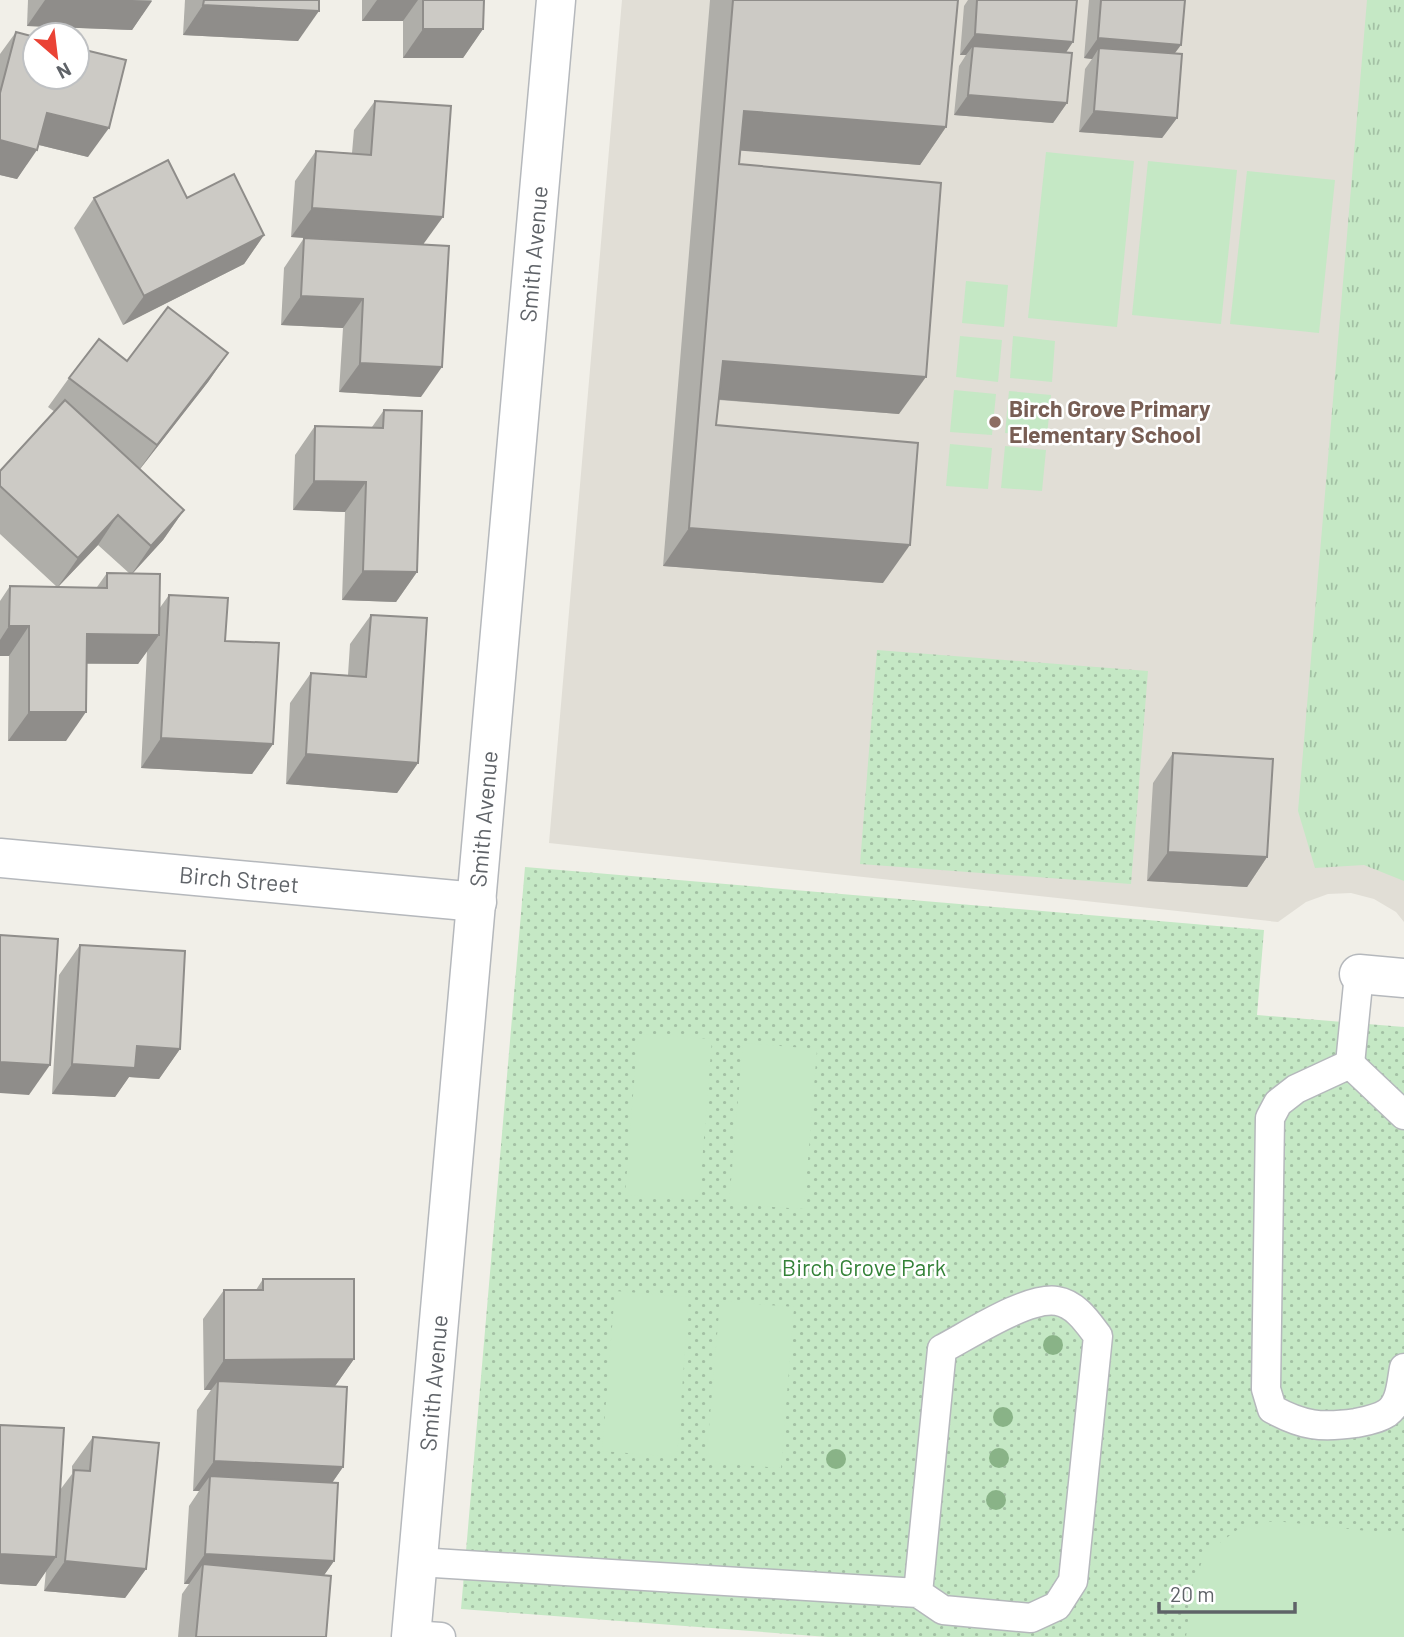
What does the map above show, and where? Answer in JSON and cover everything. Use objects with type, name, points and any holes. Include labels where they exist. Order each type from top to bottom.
[{"type":"street","name":"Smith Avenue","points":[[421,1636],[418,1562],[556,0]]},
{"type":"street","name":"Birch Street","points":[[0,858],[477,902]]},
{"type":"street","points":[[1359,974],[1404,978]]},
{"type":"lane","points":[[1350,1064],[1359,974]]},
{"type":"lane","points":[[1350,1064],[1404,1115]]},
{"type":"lane","points":[[1350,1064],[1296,1089],[1278,1103],[1270,1118],[1266,1389],[1272,1409],[1289,1418],[1326,1427],[1368,1421],[1388,1413],[1399,1397],[1404,1368]]},
{"type":"lane","points":[[418,1562],[918,1592],[943,1609],[1031,1618],[1057,1606],[1073,1581],[1098,1336],[1080,1313],[1058,1301],[1026,1305],[942,1349],[918,1592]]},
{"type":"shaded area","name":"Birch Grove Primary Elementary School","points":[[622,0],[1404,0],[1404,922],[1396,912],[1374,899],[1351,893],[1328,894],[1306,902],[1278,922],[549,843]]},
{"type":"green space","points":[[1367,0],[1404,0],[1404,881],[1364,865],[1315,868],[1298,811]]},
{"type":"green space","points":[[1046,152],[1134,161],[1117,327],[1028,318]]},
{"type":"green space","points":[[1148,161],[1237,170],[1221,324],[1132,315]]},
{"type":"green space","points":[[1247,171],[1335,180],[1319,333],[1230,324]]},
{"type":"green space","points":[[966,281],[1008,285],[1004,327],[962,323]]},
{"type":"green space","points":[[960,336],[1002,340],[998,382],[956,377]]},
{"type":"green space","points":[[1013,336],[1055,341],[1052,382],[1010,378]]},
{"type":"green space","points":[[954,390],[996,394],[992,435],[950,432]]},
{"type":"green space","points":[[1009,391],[1051,395],[1047,436],[1005,433]]},
{"type":"green space","points":[[950,444],[992,448],[988,489],[946,486]]},
{"type":"green space","points":[[1005,446],[1046,450],[1042,491],[1001,488]]},
{"type":"green space","points":[[877,650],[1148,671],[1131,884],[860,864]]},
{"type":"green space","name":"Birch Grove Park","points":[[525,867],[1264,930],[1257,1015],[1404,1027],[1404,1637],[828,1637],[461,1609]]},
{"type":"green space","points":[[638,1034],[712,1039],[699,1200],[625,1195]]},
{"type":"green space","points":[[743,1043],[817,1049],[804,1209],[729,1204]]},
{"type":"green space","points":[[615,1291],[689,1297],[677,1457],[602,1451]]},
{"type":"green space","points":[[720,1301],[794,1307],[781,1468],[706,1462]]},
{"type":"green space","points":[[1275,1521],[1404,1535],[1404,1637],[1186,1637],[1192,1587],[1205,1554],[1241,1527]]},
{"type":"building","points":[[204,0],[319,0],[319,11],[203,5]]},
{"type":"building","points":[[423,0],[484,0],[483,29],[423,29]]},
{"type":"building","points":[[733,0],[958,0],[946,127],[744,111],[739,164],[941,183],[926,377],[723,361],[716,425],[918,443],[910,545],[689,528]]},
{"type":"building","points":[[977,0],[1077,0],[1073,42],[975,34]]},
{"type":"building","points":[[1101,0],[1185,0],[1181,45],[1098,38]]},
{"type":"building","points":[[16,32],[21,33],[21,91],[91,91],[91,51],[126,60],[109,128],[47,113],[37,150],[0,140],[0,93]]},
{"type":"building","points":[[973,46],[1072,53],[1067,103],[968,95]]},
{"type":"building","points":[[1099,48],[1182,54],[1177,118],[1094,111]]},
{"type":"building","points":[[375,101],[451,106],[443,217],[312,208],[316,151],[371,155]]},
{"type":"building","points":[[168,160],[187,198],[234,174],[264,235],[144,296],[94,198]]},
{"type":"building","points":[[304,238],[449,246],[442,367],[360,363],[363,299],[301,296]]},
{"type":"building","points":[[168,307],[228,353],[157,445],[69,378],[99,339],[127,361]]},
{"type":"building","points":[[65,400],[184,510],[151,546],[118,515],[78,558],[0,486],[0,471]]},
{"type":"building","points":[[384,410],[422,411],[417,572],[363,571],[366,482],[314,481],[315,426],[383,428]]},
{"type":"building","points":[[107,573],[160,574],[159,635],[87,634],[86,712],[29,712],[29,626],[9,626],[10,586],[107,588]]},
{"type":"building","points":[[169,595],[228,598],[225,641],[279,643],[273,744],[161,738]]},
{"type":"building","points":[[371,615],[427,618],[418,763],[306,754],[311,673],[366,677]]},
{"type":"building","points":[[1173,753],[1273,759],[1267,857],[1168,852]]},
{"type":"building","points":[[0,935],[58,939],[50,1065],[0,1062]]},
{"type":"building","points":[[80,945],[185,951],[180,1049],[137,1046],[135,1068],[72,1064]]},
{"type":"building","points":[[263,1279],[354,1279],[354,1359],[224,1360],[224,1290],[263,1290]]},
{"type":"building","points":[[218,1381],[347,1387],[343,1467],[214,1461]]},
{"type":"building","points":[[0,1425],[64,1428],[56,1557],[0,1554]]},
{"type":"building","points":[[93,1437],[159,1443],[146,1569],[65,1561],[74,1470],[90,1471]]},
{"type":"building","points":[[210,1476],[338,1483],[334,1561],[205,1554]]},
{"type":"building","points":[[203,1564],[331,1576],[326,1637],[196,1637]]},
{"type":"place","name":"Birch Grove Primary Elementary School","points":[[995,422]]}]
